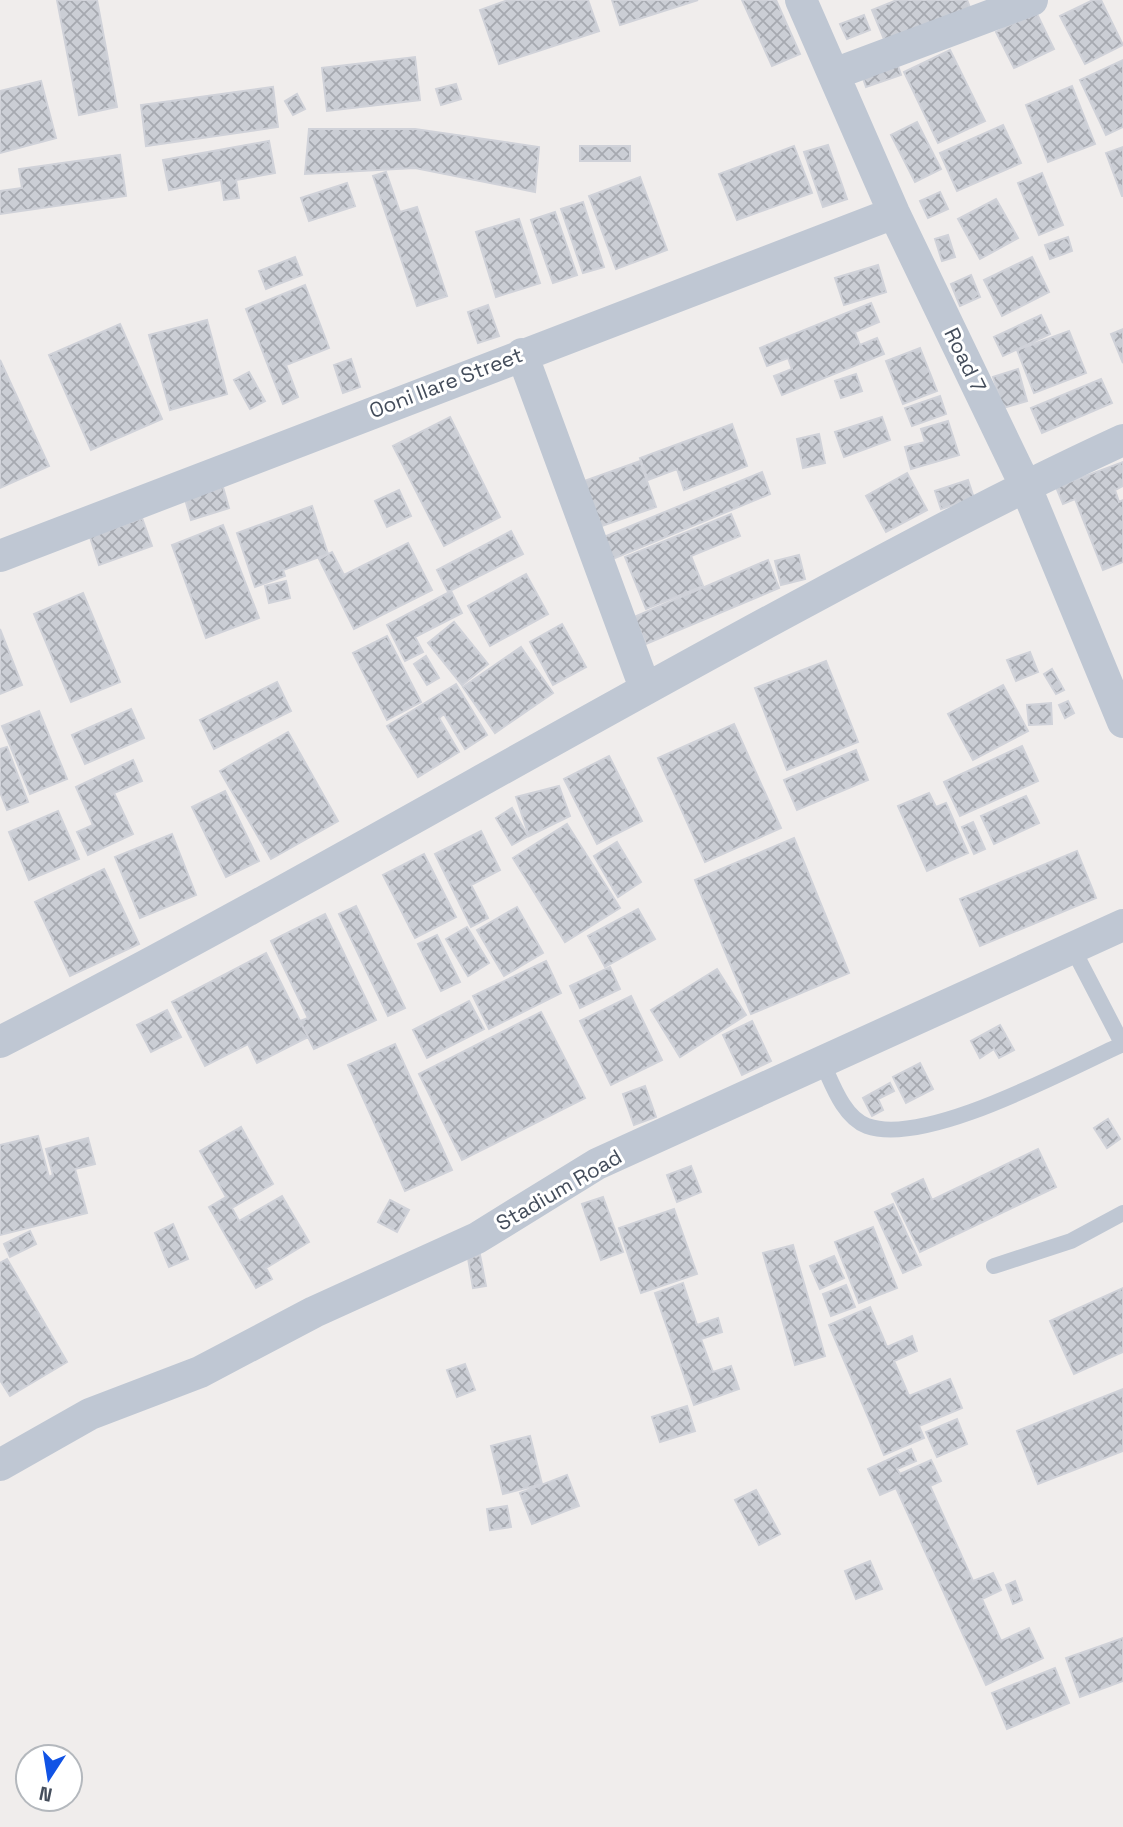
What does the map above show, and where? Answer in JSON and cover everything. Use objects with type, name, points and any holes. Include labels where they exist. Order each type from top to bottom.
[{"type":"street","name":"Road 7","points":[[802,0],[894,213],[1025,485],[1123,722]]},
{"type":"street","points":[[834,74],[1032,0]]},
{"type":"street","name":"Ooni Ilare Street","points":[[0,555],[894,213]]},
{"type":"street","points":[[522,354],[645,688]]},
{"type":"street","points":[[0,1042],[158,962],[645,688],[1025,485],[1123,440]]},
{"type":"street","name":"Stadium Road","points":[[0,1465],[90,1414],[200,1372],[314,1312],[477,1238],[597,1164],[1123,925]]},
{"type":"lane","points":[[822,1062],[841,1103],[864,1125],[895,1132],[969,1113],[1123,1044],[1072,947]]},
{"type":"lane","points":[[994,1266],[1071,1241],[1123,1213]]},
{"type":"building","points":[[57,0],[97,0],[117,107],[79,115]]},
{"type":"building","points":[[508,0],[588,0],[599,31],[499,64],[480,10]]},
{"type":"building","points":[[612,0],[698,0],[620,25]]},
{"type":"building","points":[[742,0],[776,0],[800,54],[772,66]]},
{"type":"building","points":[[897,0],[967,0],[973,15],[888,49],[872,10]]},
{"type":"building","points":[[1093,0],[1101,0],[1123,45],[1085,64],[1060,16]]},
{"type":"building","points":[[1036,12],[1054,49],[1014,68],[996,32]]},
{"type":"building","points":[[864,15],[870,30],[847,39],[840,24]]},
{"type":"building","points":[[950,50],[985,121],[938,143],[904,72]]},
{"type":"building","points":[[415,57],[420,100],[327,111],[322,68]]},
{"type":"building","points":[[896,60],[901,75],[866,87],[861,72]]},
{"type":"building","points":[[1123,60],[1123,127],[1106,135],[1080,80]]},
{"type":"building","points":[[41,81],[56,138],[0,153],[0,91]]},
{"type":"building","points":[[456,84],[461,99],[441,105],[436,89]]},
{"type":"building","points":[[1072,86],[1095,144],[1048,162],[1026,105]]},
{"type":"building","points":[[273,87],[278,127],[146,146],[141,105]]},
{"type":"building","points":[[297,94],[305,109],[293,115],[285,101]]},
{"type":"building","points":[[917,122],[941,169],[915,182],[891,135]]},
{"type":"building","points":[[1003,125],[1021,163],[957,191],[940,153]]},
{"type":"building","points":[[309,129],[415,129],[539,147],[535,192],[415,168],[305,174]]},
{"type":"building","points":[[269,141],[275,173],[236,180],[239,198],[224,200],[221,180],[169,190],[163,160]]},
{"type":"building","points":[[828,145],[847,199],[823,207],[804,152]]},
{"type":"building","points":[[580,146],[630,146],[630,161],[580,161]]},
{"type":"building","points":[[794,146],[812,193],[737,220],[719,174]]},
{"type":"building","points":[[1123,147],[1123,196],[1122,196],[1106,153]]},
{"type":"building","points":[[120,155],[126,196],[0,214],[0,191],[22,188],[19,169]]},
{"type":"building","points":[[386,172],[400,212],[417,207],[447,296],[417,306],[373,176]]},
{"type":"building","points":[[1042,173],[1063,225],[1039,235],[1018,183]]},
{"type":"building","points":[[640,177],[667,250],[616,269],[589,196]]},
{"type":"building","points":[[347,183],[355,206],[309,221],[301,198]]},
{"type":"building","points":[[940,192],[948,209],[928,218],[920,201]]},
{"type":"building","points":[[996,199],[1018,238],[980,259],[958,219]]},
{"type":"building","points":[[583,202],[604,267],[583,273],[561,209]]},
{"type":"building","points":[[555,212],[577,275],[553,283],[531,220]]},
{"type":"building","points":[[519,219],[540,283],[496,297],[476,232]]},
{"type":"building","points":[[948,235],[955,257],[942,261],[935,239]]},
{"type":"building","points":[[1068,237],[1072,251],[1050,259],[1045,245]]},
{"type":"building","points":[[295,257],[302,275],[266,289],[259,271]]},
{"type":"building","points":[[1032,257],[1049,292],[1002,316],[984,280]]},
{"type":"building","points":[[878,265],[886,292],[844,305],[835,278]]},
{"type":"building","points":[[971,275],[980,297],[960,306],[951,284]]},
{"type":"building","points":[[305,285],[329,348],[286,365],[298,397],[283,404],[246,309]]},
{"type":"building","points":[[871,303],[879,322],[855,332],[860,345],[877,338],[884,354],[782,395],[774,376],[792,369],[788,358],[767,366],[760,348]]},
{"type":"building","points":[[488,305],[499,336],[478,343],[468,312]]},
{"type":"building","points":[[1041,315],[1050,334],[1003,356],[994,337]]},
{"type":"building","points":[[207,320],[227,394],[170,410],[149,335]]},
{"type":"building","points":[[120,324],[162,419],[91,450],[49,355]]},
{"type":"building","points":[[1123,329],[1123,363],[1111,334]]},
{"type":"building","points":[[1069,331],[1086,373],[1034,393],[1017,350]]},
{"type":"building","points":[[920,348],[937,391],[903,404],[886,361]]},
{"type":"building","points":[[351,359],[360,387],[343,393],[334,365]]},
{"type":"building","points":[[0,360],[49,466],[0,488]]},
{"type":"building","points":[[1018,369],[1027,401],[1003,408],[993,377]]},
{"type":"building","points":[[249,372],[265,401],[250,409],[234,380]]},
{"type":"building","points":[[856,374],[862,391],[841,398],[835,381]]},
{"type":"building","points":[[1101,379],[1112,403],[1042,433],[1031,408]]},
{"type":"building","points":[[940,396],[946,414],[912,426],[905,408]]},
{"type":"building","points":[[450,417],[500,517],[444,546],[393,446]]},
{"type":"building","points":[[882,417],[890,440],[844,457],[835,432]]},
{"type":"building","points":[[948,421],[959,455],[911,469],[905,447],[925,442],[921,429]]},
{"type":"building","points":[[732,424],[747,466],[684,490],[677,469],[648,480],[640,458]]},
{"type":"building","points":[[819,434],[825,463],[803,468],[797,439]]},
{"type":"building","points":[[640,461],[656,507],[599,527],[584,481]]},
{"type":"building","points":[[1123,462],[1123,486],[1115,490],[1119,502],[1123,500],[1123,562],[1103,570],[1075,499],[1063,504],[1056,487]]},
{"type":"building","points":[[762,472],[770,494],[603,563],[594,541]]},
{"type":"building","points":[[907,473],[927,510],[886,532],[866,496]]},
{"type":"building","points":[[968,480],[974,498],[941,509],[935,491]]},
{"type":"building","points":[[223,487],[229,508],[191,520],[185,499]]},
{"type":"building","points":[[399,490],[411,516],[387,527],[375,501]]},
{"type":"building","points":[[312,506],[328,554],[283,570],[285,576],[255,587],[237,533]]},
{"type":"building","points":[[731,514],[740,536],[691,556],[703,586],[646,609],[625,557]]},
{"type":"building","points":[[142,518],[152,546],[99,565],[90,537]]},
{"type":"building","points":[[223,525],[259,618],[206,638],[172,545]]},
{"type":"building","points":[[511,531],[523,554],[448,592],[437,570]]},
{"type":"building","points":[[408,543],[432,590],[354,629],[319,559],[332,552],[344,575]]},
{"type":"building","points":[[799,555],[805,579],[781,585],[775,561]]},
{"type":"building","points":[[768,560],[779,588],[646,644],[634,617]]},
{"type":"building","points":[[526,574],[548,614],[490,646],[468,606]]},
{"type":"building","points":[[286,581],[290,598],[269,603],[265,586]]},
{"type":"building","points":[[451,591],[462,613],[415,637],[423,652],[405,661],[387,625]]},
{"type":"building","points":[[83,593],[120,682],[71,702],[34,614]]},
{"type":"building","points":[[454,622],[488,664],[462,685],[428,643]]},
{"type":"building","points":[[562,624],[586,667],[553,685],[530,642]]},
{"type":"building","points":[[0,629],[22,685],[0,694]]},
{"type":"building","points":[[387,636],[421,702],[387,720],[353,653]]},
{"type":"building","points":[[521,647],[553,693],[495,733],[463,687]]},
{"type":"building","points":[[1030,652],[1038,672],[1016,681],[1007,660]]},
{"type":"building","points":[[426,656],[439,678],[427,685],[414,664]]},
{"type":"building","points":[[826,661],[858,742],[787,770],[755,688]]},
{"type":"building","points":[[1052,669],[1064,690],[1056,694],[1044,674]]},
{"type":"building","points":[[277,682],[291,711],[214,749],[200,720]]},
{"type":"building","points":[[456,684],[487,735],[465,749],[444,714],[439,718],[459,752],[418,777],[387,726]]},
{"type":"building","points":[[1003,685],[1028,731],[973,760],[948,714]]},
{"type":"building","points":[[1068,701],[1074,713],[1065,718],[1059,705]]},
{"type":"building","points":[[1051,703],[1052,724],[1029,725],[1027,705]]},
{"type":"building","points":[[131,709],[144,738],[85,764],[72,735]]},
{"type":"building","points":[[39,711],[67,779],[30,794],[2,726]]},
{"type":"building","points":[[734,724],[781,828],[705,862],[658,758]]},
{"type":"building","points":[[288,732],[338,821],[271,859],[220,771]]},
{"type":"building","points":[[1022,746],[1038,781],[960,816],[944,782]]},
{"type":"building","points":[[7,747],[28,802],[7,810],[0,792],[0,749]]},
{"type":"building","points":[[856,750],[868,780],[797,810],[784,780]]},
{"type":"building","points":[[609,756],[642,821],[597,844],[564,779]]},
{"type":"building","points":[[133,760],[142,781],[114,793],[133,834],[88,855],[77,832],[93,825],[76,787]]},
{"type":"building","points":[[559,786],[570,816],[529,836],[516,797]]},
{"type":"building","points":[[225,791],[259,861],[226,877],[192,807]]},
{"type":"building","points":[[929,793],[936,807],[946,803],[968,853],[927,871],[898,806]]},
{"type":"building","points":[[1026,796],[1039,823],[994,844],[981,816]]},
{"type":"building","points":[[512,808],[528,836],[512,845],[496,818]]},
{"type":"building","points":[[58,811],[79,859],[29,880],[9,832]]},
{"type":"building","points":[[973,822],[985,849],[974,854],[962,827]]},
{"type":"building","points":[[567,824],[620,908],[565,942],[513,858]]},
{"type":"building","points":[[481,831],[500,870],[471,885],[488,918],[471,927],[435,854]]},
{"type":"building","points":[[172,834],[196,895],[140,918],[115,857]]},
{"type":"building","points":[[794,838],[849,973],[751,1014],[695,880]]},
{"type":"building","points":[[617,842],[641,882],[618,897],[594,856]]},
{"type":"building","points":[[1077,851],[1096,898],[980,946],[960,899]]},
{"type":"building","points":[[424,854],[456,917],[415,938],[383,875]]},
{"type":"building","points":[[104,869],[139,944],[70,976],[35,902]]},
{"type":"building","points":[[356,906],[405,1008],[388,1016],[339,914]]},
{"type":"building","points":[[517,907],[543,953],[504,976],[477,930]]},
{"type":"building","points":[[638,909],[655,939],[605,967],[588,936]]},
{"type":"building","points":[[325,914],[376,1020],[314,1049],[300,1021],[308,1018],[271,941]]},
{"type":"building","points":[[467,927],[489,963],[468,976],[446,939]]},
{"type":"building","points":[[437,935],[460,982],[441,991],[418,944]]},
{"type":"building","points":[[266,953],[308,1037],[257,1063],[248,1044],[205,1066],[172,1002]]},
{"type":"building","points":[[546,961],[561,993],[489,1029],[473,996]]},
{"type":"building","points":[[610,967],[620,989],[580,1008],[570,986]]},
{"type":"building","points":[[717,969],[746,1015],[680,1057],[651,1010]]},
{"type":"building","points":[[631,996],[662,1060],[611,1085],[580,1021]]},
{"type":"building","points":[[469,1001],[484,1029],[427,1058],[413,1030]]},
{"type":"building","points":[[167,1010],[181,1037],[151,1052],[137,1025]]},
{"type":"building","points":[[541,1012],[585,1098],[462,1160],[419,1074]]},
{"type":"building","points":[[752,1021],[771,1061],[742,1075],[723,1035]]},
{"type":"building","points":[[1000,1025],[1014,1050],[999,1058],[994,1049],[980,1058],[971,1041]]},
{"type":"building","points":[[395,1044],[452,1170],[405,1191],[348,1065]]},
{"type":"building","points":[[920,1063],[933,1089],[906,1103],[893,1077]]},
{"type":"building","points":[[890,1083],[894,1091],[878,1099],[883,1110],[872,1116],[863,1098]]},
{"type":"building","points":[[645,1086],[656,1117],[634,1125],[623,1094]]},
{"type":"building","points":[[1108,1119],[1120,1139],[1107,1148],[1094,1128]]},
{"type":"building","points":[[241,1127],[273,1184],[232,1208],[239,1221],[282,1196],[309,1242],[266,1268],[272,1279],[256,1288],[209,1207],[226,1197],[200,1151]]},
{"type":"building","points":[[38,1136],[49,1177],[53,1175],[46,1149],[88,1138],[95,1164],[75,1169],[87,1213],[0,1235],[0,1145]]},
{"type":"building","points":[[1038,1149],[1056,1187],[920,1252],[892,1194],[923,1179],[932,1200]]},
{"type":"building","points":[[691,1166],[701,1192],[677,1202],[667,1175]]},
{"type":"building","points":[[603,1197],[623,1252],[601,1260],[582,1204]]},
{"type":"building","points":[[390,1200],[409,1210],[397,1232],[378,1222]]},
{"type":"building","points":[[893,1204],[921,1265],[903,1273],[875,1212]]},
{"type":"building","points":[[674,1209],[697,1274],[641,1293],[619,1228]]},
{"type":"building","points":[[173,1224],[188,1259],[169,1267],[155,1233]]},
{"type":"building","points":[[873,1227],[897,1288],[859,1303],[835,1242]]},
{"type":"building","points":[[30,1231],[36,1244],[10,1257],[4,1244]]},
{"type":"building","points":[[793,1245],[825,1356],[795,1365],[763,1253]]},
{"type":"building","points":[[480,1255],[486,1286],[473,1288],[468,1258]]},
{"type":"building","points":[[834,1256],[844,1278],[820,1289],[810,1266]]},
{"type":"building","points":[[7,1259],[67,1362],[10,1396],[0,1380],[0,1263]]},
{"type":"building","points":[[683,1283],[697,1325],[718,1318],[722,1332],[701,1339],[713,1372],[731,1366],[739,1389],[694,1405],[655,1293]]},
{"type":"building","points":[[846,1285],[855,1307],[831,1316],[823,1294]]},
{"type":"building","points":[[1123,1288],[1123,1352],[1074,1374],[1050,1321]]},
{"type":"building","points":[[870,1307],[887,1347],[912,1336],[917,1351],[894,1361],[909,1396],[950,1379],[962,1408],[919,1426],[924,1438],[884,1455],[829,1325]]},
{"type":"building","points":[[465,1364],[475,1390],[457,1397],[447,1370]]},
{"type":"building","points":[[1123,1389],[1123,1451],[1038,1484],[1017,1431]]},
{"type":"building","points":[[687,1406],[695,1431],[660,1442],[652,1417]]},
{"type":"building","points":[[957,1419],[967,1444],[937,1457],[926,1432]]},
{"type":"building","points":[[530,1436],[542,1484],[503,1494],[491,1446]]},
{"type":"building","points":[[911,1449],[916,1461],[897,1469],[900,1474],[931,1460],[941,1481],[930,1486],[973,1581],[993,1573],[1001,1590],[982,1599],[1001,1641],[1029,1628],[1043,1658],[986,1685],[896,1488],[880,1495],[868,1469]]},
{"type":"building","points":[[567,1475],[579,1506],[532,1524],[520,1493]]},
{"type":"building","points":[[756,1490],[780,1534],[759,1545],[735,1500]]},
{"type":"building","points":[[507,1506],[511,1527],[490,1530],[487,1509]]},
{"type":"building","points":[[870,1561],[882,1589],[856,1599],[845,1571]]},
{"type":"building","points":[[1015,1581],[1022,1600],[1013,1604],[1006,1585]]},
{"type":"building","points":[[1123,1638],[1123,1681],[1080,1697],[1066,1658]]},
{"type":"building","points":[[1055,1668],[1069,1703],[1007,1729],[992,1693]]}]
